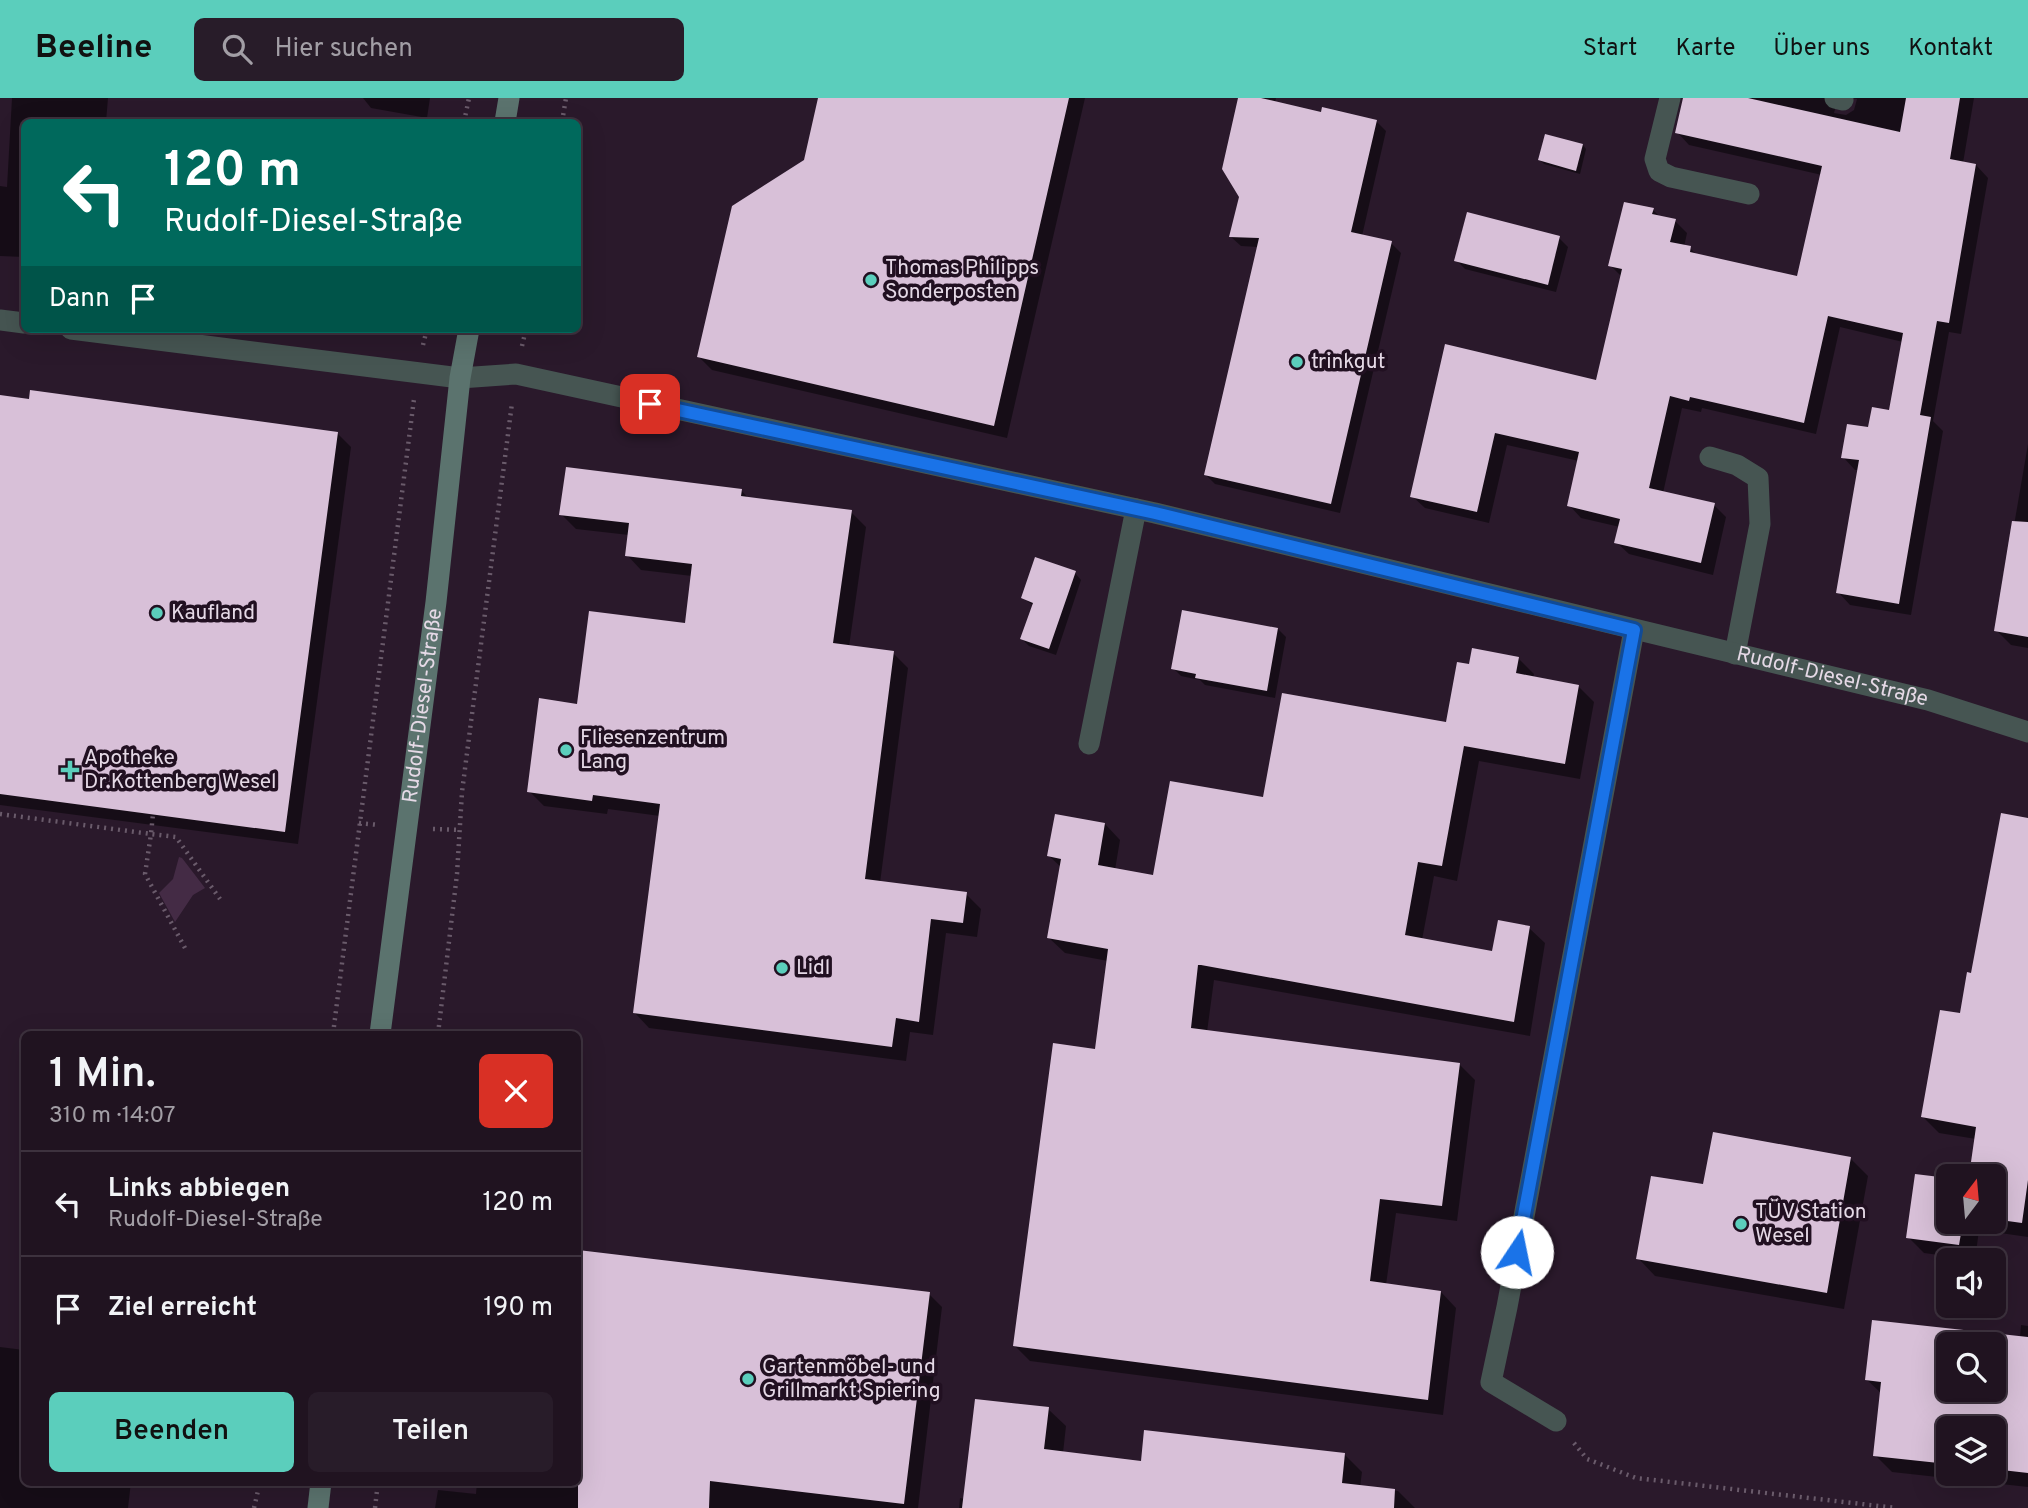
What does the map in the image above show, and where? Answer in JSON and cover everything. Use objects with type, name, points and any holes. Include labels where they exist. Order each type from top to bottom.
[{"type":"street","points":[[506,119],[509,98]]},
{"type":"street","points":[[1670,98],[1656,159],[1659,171],[1671,177],[1749,194]]},
{"type":"street","points":[[0,320],[21,323]]},
{"type":"street","name":"Rudolf-Diesel-Straße","points":[[102,333],[460,378],[516,374],[1136,509],[1928,700],[2028,732]]},
{"type":"street","name":"Rudolf-Diesel-Straße","points":[[380,1031],[435,610],[460,378],[468,333]]},
{"type":"street","points":[[1710,457],[1737,465],[1758,478],[1760,524],[1735,654]]},
{"type":"street","points":[[1089,744],[1136,509]]},
{"type":"street","points":[[1556,1421],[1491,1382],[1634,630]]},
{"type":"street","points":[[318,1508],[321,1486]]},
{"type":"path","points":[[465,119],[469,98]]},
{"type":"path","points":[[562,119],[566,98]]},
{"type":"path","points":[[333,1031],[413,423],[416,373],[426,333]]},
{"type":"path","points":[[438,1031],[457,874],[462,792],[516,374],[525,333]]},
{"type":"path","points":[[0,814],[176,837],[220,900]]},
{"type":"path","points":[[153,814],[145,874],[185,948]]},
{"type":"path","points":[[1556,1421],[1587,1459],[1636,1478],[1896,1508]]},
{"type":"path","points":[[254,1508],[259,1486]]},
{"type":"path","points":[[375,1508],[378,1486]]},
{"type":"shaded area","points":[[179,857],[205,888],[193,895],[175,922],[159,893],[173,879]]},
{"type":"building","name":"Thomas Philipps Sonderposten","points":[[818,98],[1069,98],[994,426],[697,357],[732,206],[804,160]]},
{"type":"building","name":"trinkgut","points":[[1238,98],[1261,98],[1321,112],[1322,107],[1377,120],[1351,232],[1392,241],[1331,504],[1204,475],[1259,238],[1229,237],[1239,197],[1222,169]]},
{"type":"building","points":[[1683,98],[1748,98],[1900,132],[1906,98],[1960,98],[1950,159],[1976,164],[1949,323],[1937,321],[1920,415],[1931,417],[1899,604],[1836,593],[1859,460],[1841,458],[1847,424],[1868,427],[1872,407],[1889,410],[1903,333],[1828,316],[1804,423],[1690,397],[1689,401],[1670,396],[1649,488],[1715,503],[1701,563],[1614,543],[1620,519],[1567,506],[1579,452],[1495,433],[1477,512],[1410,497],[1445,344],[1596,380],[1622,269],[1608,266],[1624,202],[1654,208],[1652,214],[1676,219],[1670,242],[1691,246],[1690,252],[1797,276],[1822,166],[1675,133]]},
{"type":"building","points":[[1545,134],[1583,144],[1576,171],[1538,160]]},
{"type":"building","points":[[1467,212],[1560,236],[1548,285],[1454,261]]},
{"type":"building","name":"Kaufland","points":[[30,390],[338,432],[285,832],[0,794],[0,395],[29,399]]},
{"type":"building","points":[[566,467],[742,489],[741,496],[852,510],[833,643],[894,651],[865,879],[967,892],[963,923],[931,919],[919,1022],[896,1018],[892,1047],[633,1013],[660,804],[593,795],[592,801],[527,792],[539,698],[577,704],[589,611],[685,623],[692,564],[625,556],[629,523],[559,515]]},
{"type":"building","points":[[2012,521],[2028,522],[2028,637],[1994,631]]},
{"type":"building","points":[[1035,557],[1076,571],[1049,649],[1020,639],[1033,603],[1021,598]]},
{"type":"building","points":[[1182,610],[1278,628],[1267,691],[1195,678],[1196,674],[1171,669]]},
{"type":"building","points":[[1472,648],[1519,657],[1516,673],[1579,685],[1565,764],[1464,746],[1442,866],[1418,862],[1405,935],[1492,951],[1498,920],[1530,926],[1514,1022],[1198,965],[1191,1028],[1460,1063],[1442,1206],[1380,1199],[1370,1281],[1441,1291],[1428,1400],[1013,1346],[1053,1043],[1095,1049],[1108,949],[1047,938],[1061,859],[1047,856],[1055,814],[1105,823],[1098,865],[1153,875],[1170,781],[1263,797],[1282,693],[1446,722],[1457,662],[1469,664]]},
{"type":"building","points":[[2001,813],[2028,818],[2028,1180],[2022,1223],[2006,1221],[2006,1164],[1971,1164],[1976,1127],[1921,1117],[1940,1010],[1960,1013],[1967,972],[1971,973]]},
{"type":"building","name":"TÜV Station Wesel","points":[[1713,1132],[1851,1157],[1827,1293],[1636,1259],[1651,1176],[1703,1184]]},
{"type":"building","points":[[1915,1174],[1936,1177],[1936,1234],[1961,1234],[1959,1245],[1906,1238]]},
{"type":"building","name":"Gartenmöbel- und Grillmarkt Spiering","points":[[581,1250],[930,1292],[904,1504],[710,1481],[709,1508],[578,1508],[578,1486],[581,1486]]},
{"type":"building","points":[[1872,1320],[1982,1332],[1936,1332],[1936,1402],[2006,1402],[2006,1335],[2028,1337],[2028,1473],[2006,1470],[2006,1416],[1936,1416],[1936,1463],[1873,1456],[1881,1382],[1865,1380]]},
{"type":"building","points":[[975,1399],[1049,1407],[1044,1449],[1141,1461],[1144,1430],[1345,1453],[1342,1483],[1395,1489],[1394,1508],[962,1508]]},
{"type":"place","name":"Thomas Philipps Sonderposten","points":[[871,280]]},
{"type":"place","name":"trinkgut","points":[[1297,362]]},
{"type":"place","name":"Kaufland","points":[[157,613]]},
{"type":"place","name":"Fliesenzentrum Lang","points":[[566,750]]},
{"type":"place","name":"Apotheke Dr.Kottenberg Wesel","points":[[70,770]]},
{"type":"place","name":"Lidl","points":[[782,968]]},
{"type":"place","name":"TÜV Station Wesel","points":[[1741,1224]]},
{"type":"place","name":"Gartenmöbel- und Grillmarkt Spiering","points":[[748,1379]]},
{"type":"route","points":[[650,404],[1155,513],[1634,630],[1517,1252]]}]
